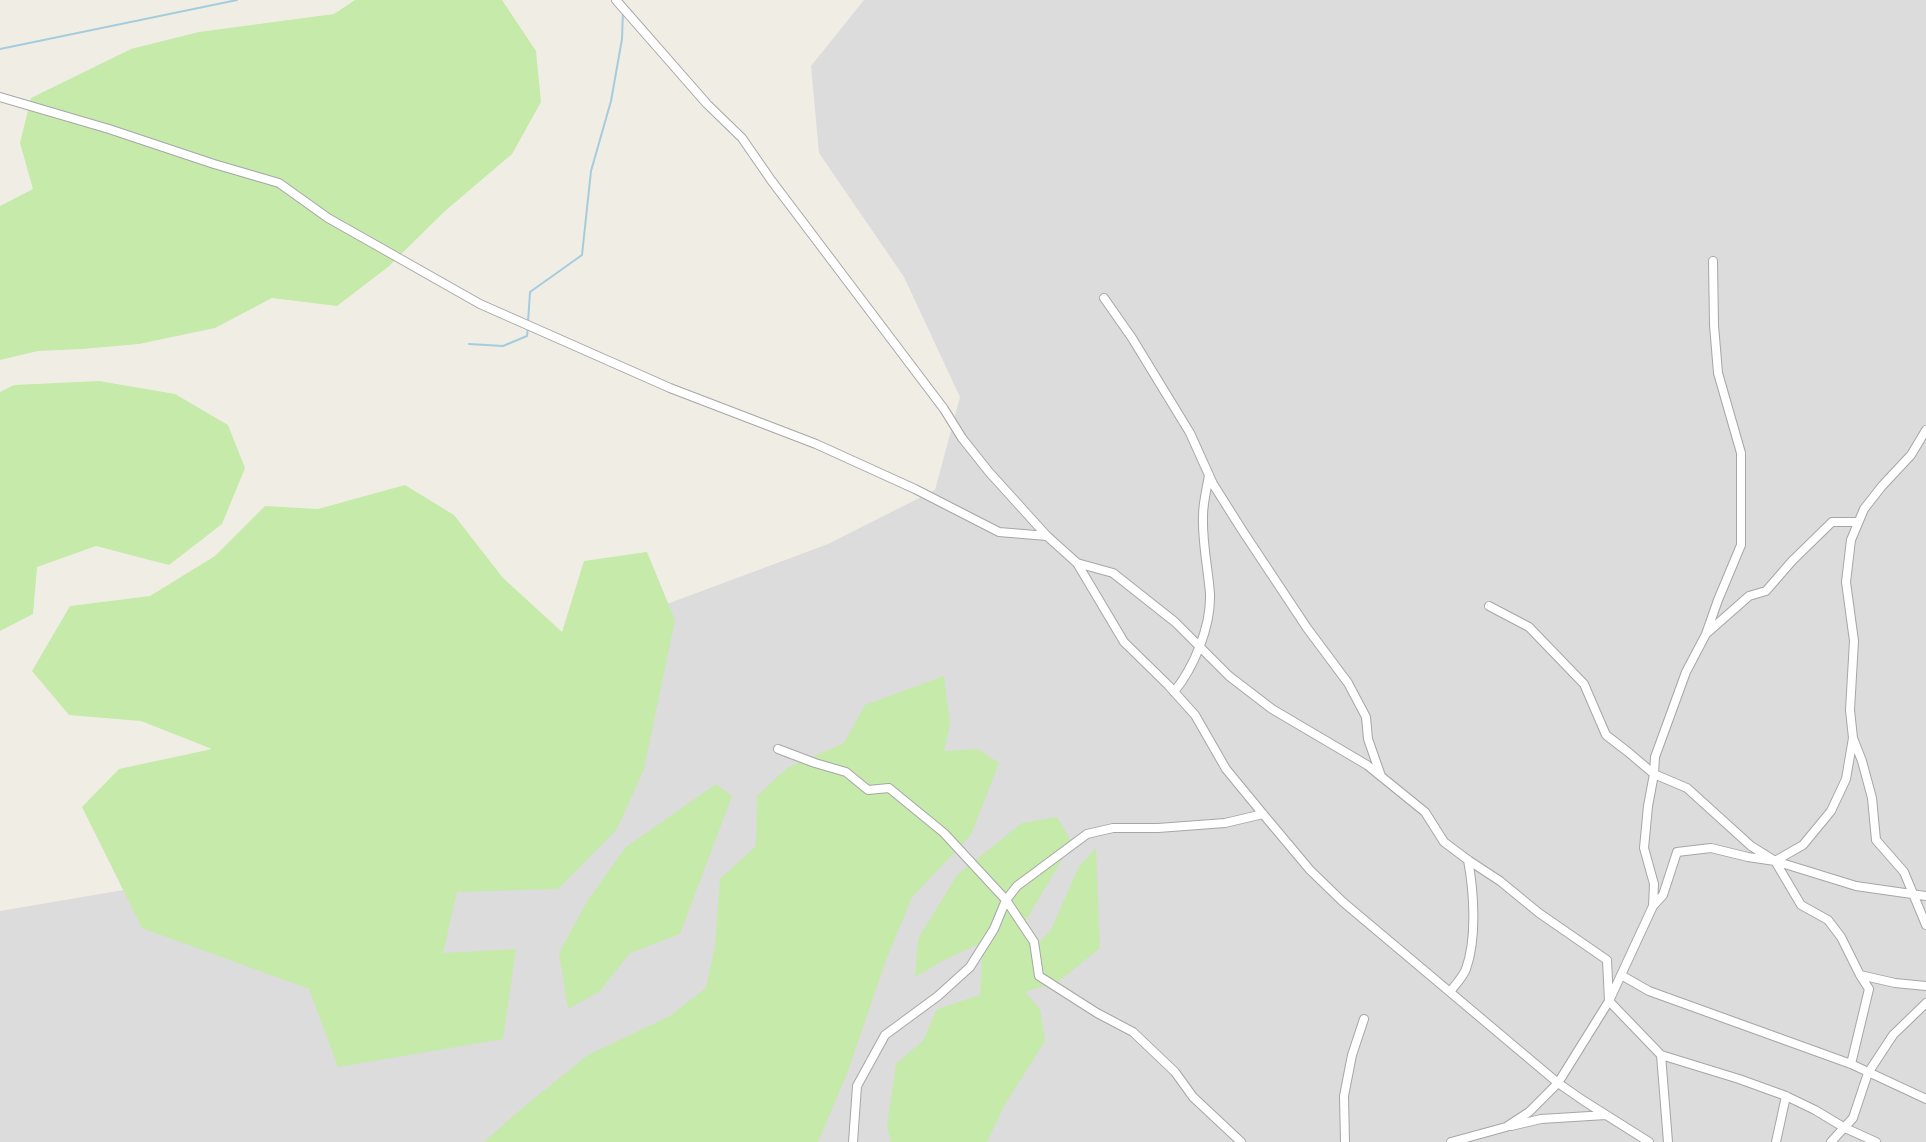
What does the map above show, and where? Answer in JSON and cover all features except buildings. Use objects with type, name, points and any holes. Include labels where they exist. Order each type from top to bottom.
[{"type":"street","points":[[616,0],[707,104],[742,138],[944,410],[962,438],[989,472],[1047,536],[1077,562],[1124,642],[1196,716],[1226,769],[1310,870],[1343,902],[1558,1083],[1649,1142]]},
{"type":"street","points":[[0,97],[279,183],[328,218],[480,304],[670,388],[816,444],[915,489],[999,532],[1047,536]]},
{"type":"street","points":[[1653,906],[1654,884],[1644,848],[1655,757],[1686,672],[1706,634],[1741,545],[1741,453],[1718,373],[1714,325],[1713,261]]},
{"type":"street","points":[[1104,298],[1132,338],[1190,433],[1209,475],[1242,530],[1307,628],[1348,683],[1366,717],[1368,739],[1382,778]]},
{"type":"street","points":[[1926,430],[1911,455],[1864,509],[1851,540],[1846,582],[1854,641],[1850,710],[1853,738],[1872,798],[1876,840],[1904,872],[1926,925]]},
{"type":"street","points":[[1174,692],[1187,677],[1200,647],[1206,623],[1210,596],[1203,514],[1209,475]]},
{"type":"street","points":[[1706,634],[1749,596],[1766,591],[1792,561],[1832,522],[1858,522]]},
{"type":"street","points":[[1077,562],[1113,573],[1175,622],[1229,676],[1272,709],[1367,765],[1425,812],[1444,842],[1500,881],[1539,913],[1607,960],[1609,1001],[1661,1055],[1786,1096],[1876,1142]]},
{"type":"street","points":[[1489,606],[1529,627],[1584,684],[1606,735],[1654,774],[1686,788],[1751,846],[1775,861],[1802,905],[1828,920],[1841,937],[1869,989],[1851,1064]]},
{"type":"street","points":[[1775,861],[1803,845],[1831,812],[1846,779],[1853,738]]},
{"type":"street","points":[[778,749],[846,772],[868,790],[889,788],[944,833],[1006,900],[1034,942],[1039,976],[1097,1013],[1133,1032],[1175,1072],[1193,1097],[1241,1142]]},
{"type":"street","points":[[852,1142],[857,1086],[885,1035],[938,996],[970,967],[994,929],[1006,900],[1017,886],[1088,834],[1113,828],[1158,828],[1225,823],[1263,814]]},
{"type":"street","points":[[1506,1127],[1529,1112],[1558,1083],[1609,1001],[1653,906],[1663,895],[1677,852],[1711,848],[1775,861],[1856,886],[1913,892],[1926,896]]},
{"type":"street","points":[[1450,992],[1466,970],[1474,919],[1472,878],[1468,860]]},
{"type":"street","points":[[1621,975],[1649,991],[1851,1064],[1926,1099]]},
{"type":"street","points":[[1860,975],[1895,983],[1926,986]]},
{"type":"street","points":[[1831,1142],[1852,1118],[1868,1073],[1898,1029],[1926,1003]]},
{"type":"street","points":[[1345,1142],[1344,1096],[1352,1055],[1364,1019]]},
{"type":"street","points":[[1661,1055],[1668,1142]]},
{"type":"street","points":[[1776,1142],[1786,1096]]},
{"type":"street","points":[[1450,1142],[1541,1119],[1606,1115]]},
{"type":"shaded area","points":[[864,0],[1926,0],[1926,1142],[0,1142],[0,911],[153,885],[632,617],[828,544],[935,490],[960,397],[904,277],[819,153],[811,66]]},
{"type":"green space","points":[[355,0],[502,0],[536,51],[541,102],[512,154],[445,211],[388,267],[337,306],[272,298],[215,328],[139,344],[38,351],[0,360],[0,206],[33,189],[20,143],[31,98],[131,49],[199,32],[334,14]]},
{"type":"green space","points":[[99,381],[175,394],[228,425],[245,468],[222,524],[169,565],[96,546],[37,567],[33,614],[0,631],[0,392],[14,385]]},
{"type":"green space","points":[[405,485],[454,515],[503,578],[562,632],[584,561],[647,552],[675,620],[644,769],[617,829],[558,889],[457,892],[443,953],[516,949],[503,1039],[338,1067],[309,989],[142,928],[82,807],[119,769],[212,749],[141,721],[69,715],[32,671],[70,606],[150,596],[215,556],[265,506],[318,509]]},
{"type":"green space","points":[[944,676],[950,725],[944,751],[978,749],[999,763],[971,835],[912,897],[885,963],[848,1071],[818,1142],[484,1142],[588,1055],[670,1016],[706,988],[715,946],[720,879],[756,846],[757,796],[787,768],[844,743],[865,705]]},
{"type":"green space","points":[[716,784],[732,796],[680,934],[630,953],[599,992],[568,1009],[559,953],[588,900],[626,847]]},
{"type":"green space","points":[[1057,817],[1072,843],[1026,920],[1033,948],[1051,930],[1078,868],[1096,848],[1100,948],[1059,981],[1025,992],[1040,1009],[1045,1041],[1004,1106],[987,1142],[891,1142],[887,1127],[896,1064],[923,1041],[937,1009],[980,995],[983,942],[944,960],[915,977],[918,939],[957,875],[1022,823]]},
{"type":"waterway","points":[[0,49],[237,0]]},
{"type":"waterway","points":[[528,322],[530,292],[582,255],[591,171],[611,101],[622,39],[623,11]]},
{"type":"waterway","points":[[469,344],[503,346],[527,336],[528,327]]}]
